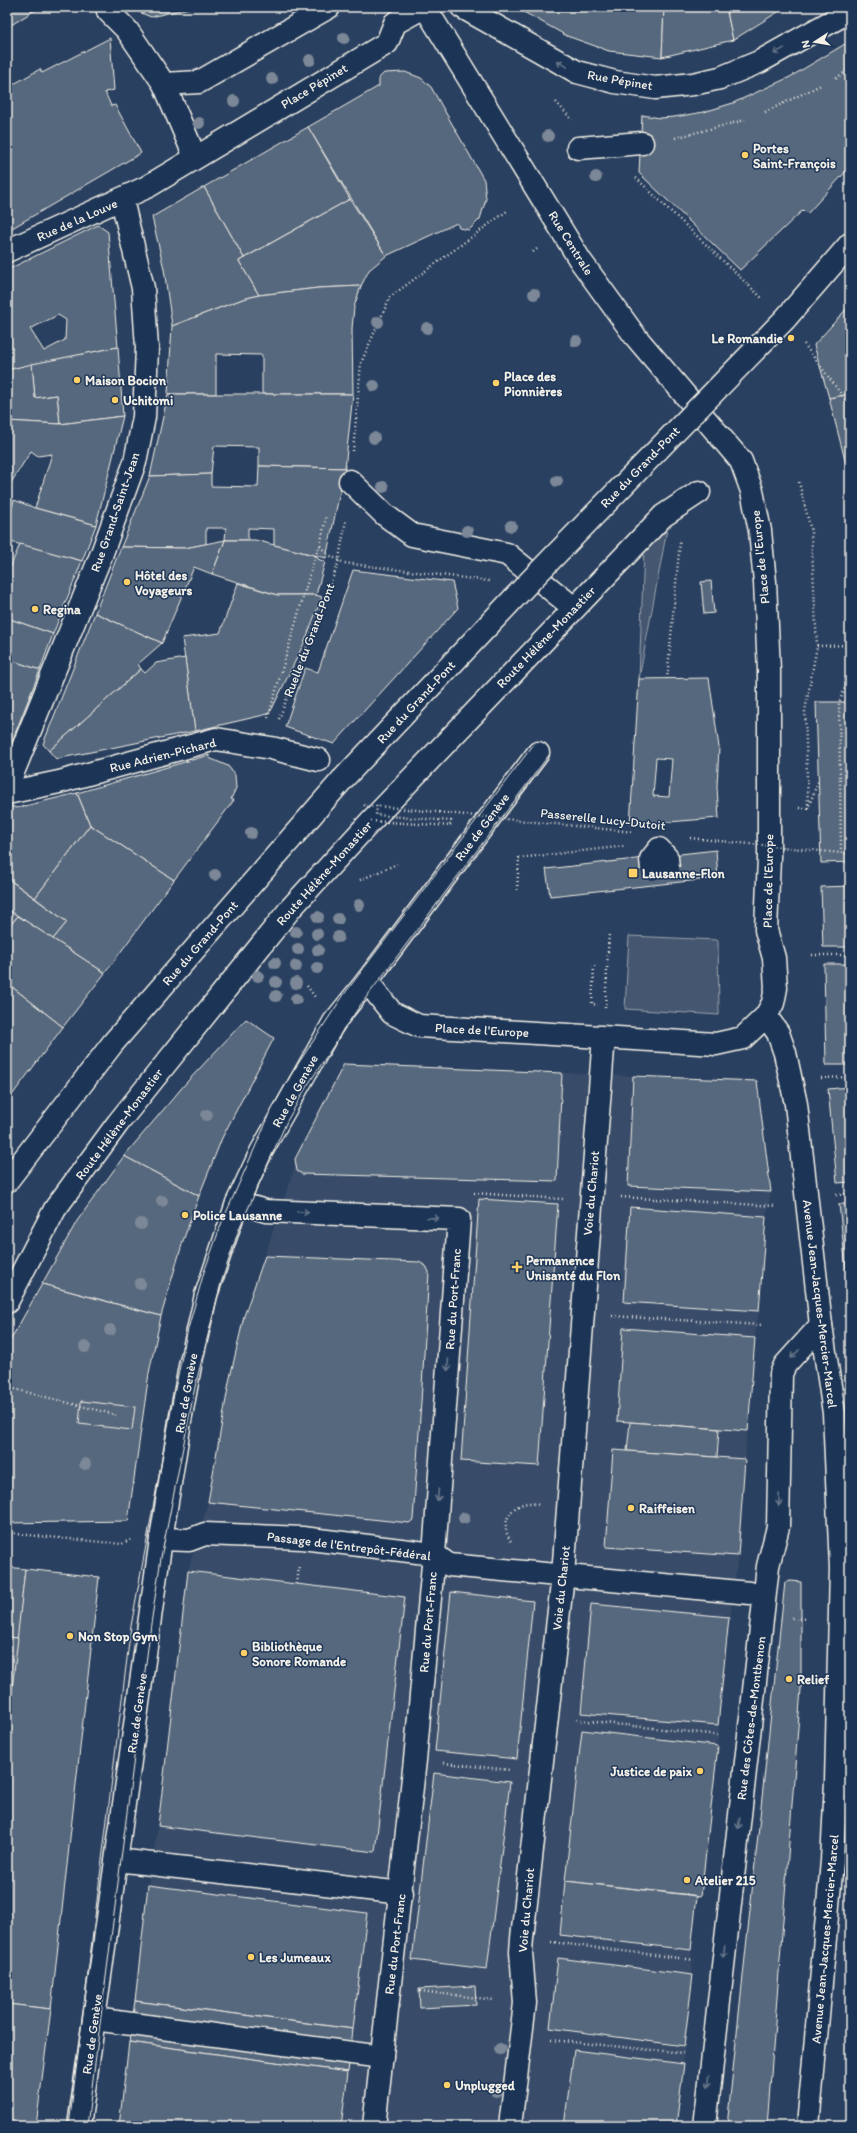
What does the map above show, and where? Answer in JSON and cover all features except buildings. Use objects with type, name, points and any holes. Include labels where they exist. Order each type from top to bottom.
[{"type":"street","points":[[164,84],[199,82],[329,7]]},
{"type":"street","name":"Place Pépinet","points":[[147,187],[387,42],[396,23],[424,7]]},
{"type":"street","name":"Rue Centrale","points":[[424,7],[580,260],[635,336],[740,461]]},
{"type":"street","name":"Rue Pépinet","points":[[462,7],[577,72],[616,82],[655,88],[693,84],[720,78],[759,62],[850,11]]},
{"type":"street","points":[[109,9],[128,30],[164,84],[195,157]]},
{"type":"street","points":[[578,148],[642,143]]},
{"type":"street","name":"Rue de la Louve","points":[[7,251],[122,200],[147,187]]},
{"type":"street","name":"Rue Grand-Saint-Jean","points":[[7,787],[102,553],[135,462],[144,417],[147,348],[143,288],[122,200]]},
{"type":"street","name":"Rue du Grand-Pont","points":[[7,1180],[113,1043],[342,780],[532,579],[785,319],[850,244]]},
{"type":"street","name":"Place de l'Europe","points":[[367,981],[392,1014],[419,1026],[716,1044],[743,1038],[766,1016],[773,1003],[776,973],[766,930],[769,808],[769,671],[765,589],[760,531],[752,491],[740,461]]},
{"type":"street","points":[[350,482],[385,515],[412,535],[507,554],[574,608]]},
{"type":"street","name":"Route Hélène-Monastier","points":[[7,1302],[55,1209],[118,1123],[371,811],[574,608],[663,516],[699,492]]},
{"type":"street","name":"Rue Adrien-Pichard","points":[[7,793],[59,782],[216,739],[271,748],[319,760]]},
{"type":"street","name":"Rue de Genève","points":[[79,2126],[161,1539],[190,1366],[206,1295],[237,1203],[261,1152],[334,1022],[367,981],[538,753]]},
{"type":"street","name":"Avenue Jean-Jacques-Mercier-Marcel","points":[[766,1016],[778,1033],[785,1053],[796,1104],[821,1324],[834,1413],[841,1576],[836,1782],[832,1861],[808,2126]]},
{"type":"street","name":"Voie du Chariot","points":[[510,2126],[525,2003],[521,1952],[522,1938],[563,1575],[603,1049]]},
{"type":"street","points":[[237,1203],[266,1211],[458,1219]]},
{"type":"street","name":"Rue du Port-Franc","points":[[374,2126],[402,1893],[415,1760],[434,1554],[458,1219]]},
{"type":"street","name":"Rue des Côtes-de-Montbenon","points":[[705,2126],[768,1566],[778,1527],[781,1374],[785,1365],[821,1324]]},
{"type":"street","name":"Passage de l'Entrepôt-Fédéral","points":[[161,1539],[189,1540],[205,1534],[302,1538],[434,1554],[448,1565],[750,1593]]},
{"type":"street","points":[[117,1860],[402,1893]]},
{"type":"street","points":[[94,2019],[382,2057]]},
{"type":"path","points":[[836,78],[850,69]]},
{"type":"path","points":[[765,112],[821,85]]},
{"type":"path","points":[[556,102],[571,118]]},
{"type":"path","points":[[675,138],[745,120]]},
{"type":"path","points":[[636,178],[761,298]]},
{"type":"path","points":[[350,482],[361,363],[390,297],[508,211]]},
{"type":"path","points":[[533,252],[537,249]]},
{"type":"path","points":[[785,319],[850,406]]},
{"type":"path","points":[[799,482],[811,531],[816,646],[805,711],[808,808]]},
{"type":"path","points":[[268,714],[320,546],[326,517]]},
{"type":"path","name":"Ruelle du Grand-Pont","points":[[271,748],[273,734],[338,564],[344,531]]},
{"type":"path","points":[[667,679],[681,539]]},
{"type":"path","points":[[320,546],[327,554],[344,563],[491,581]]},
{"type":"path","points":[[816,646],[850,645]]},
{"type":"path","points":[[841,853],[839,703],[850,675]]},
{"type":"path","points":[[371,811],[376,815],[451,821],[450,826],[371,811]]},
{"type":"path","name":"Passerelle Lucy-Dutoit","points":[[371,811],[660,855],[850,854]]},
{"type":"path","points":[[517,890],[519,858],[632,845]]},
{"type":"path","points":[[357,880],[397,864]]},
{"type":"path","points":[[605,1012],[609,933]]},
{"type":"path","points":[[812,955],[850,955]]},
{"type":"path","points":[[594,966],[592,1004],[605,1006]]},
{"type":"path","points":[[821,1078],[850,1077]]},
{"type":"path","points":[[458,1219],[460,1192],[776,1206]]},
{"type":"path","points":[[832,1195],[850,1194]]},
{"type":"path","points":[[582,1314],[762,1325]]},
{"type":"path","points":[[7,1387],[116,1415]]},
{"type":"path","points":[[512,1542],[506,1531],[507,1518],[510,1512],[516,1507],[528,1503],[541,1506]]},
{"type":"path","points":[[7,1533],[122,1544]]},
{"type":"path","points":[[297,1584],[298,1574]]},
{"type":"path","points":[[795,1618],[807,1619]]},
{"type":"path","points":[[547,1717],[724,1736]]},
{"type":"path","points":[[415,1760],[541,1773]]},
{"type":"path","points":[[522,1938],[697,1961]]},
{"type":"path","points":[[442,1995],[525,2003]]},
{"type":"path","points":[[520,2037],[685,2053]]},
{"type":"shaded area","points":[[668,524],[639,679],[644,549]]},
{"type":"shaded area","points":[[629,936],[718,940],[719,1015],[625,1009]]},
{"type":"shaded area","points":[[344,1064],[757,1081],[771,1192],[766,1217],[759,1311],[755,1338],[738,1556],[724,1669],[716,1763],[701,1896],[697,1896],[691,1950],[693,1975],[676,2126],[119,2126],[148,1885],[158,1826],[188,1571],[208,1502],[229,1382],[244,1316],[295,1166],[295,1159]]},
{"type":"tram line","points":[[69,2126],[131,1626],[175,1389],[188,1329],[204,1272],[222,1222],[272,1109],[290,1076],[345,993],[534,744]]},
{"type":"tram line","points":[[87,2126],[151,1624],[161,1558],[195,1387],[221,1283],[239,1229],[287,1121],[307,1086],[359,1007],[549,755]]},
{"type":"place","name":"Portes Saint-François","points":[[745,155]]},
{"type":"place","name":"Le Romandie","points":[[791,338]]},
{"type":"place","name":"Maison Bocion","points":[[77,380]]},
{"type":"place","name":"Place des Pionnières","points":[[496,383]]},
{"type":"place","name":"Uchitomi","points":[[115,400]]},
{"type":"place","name":"Hôtel des Voyageurs","points":[[127,582]]},
{"type":"place","name":"Regina","points":[[35,609]]},
{"type":"place","name":"Lausanne-Flon","points":[[633,873]]},
{"type":"place","name":"Police Lausanne","points":[[185,1215]]},
{"type":"place","name":"Permanence Unisanté du Flon","points":[[517,1267]]},
{"type":"place","name":"Raiffeisen","points":[[631,1508]]},
{"type":"place","name":"Non Stop Gym","points":[[70,1636]]},
{"type":"place","name":"Bibliothèque Sonore Romande","points":[[244,1653]]},
{"type":"place","name":"Relief","points":[[789,1679]]},
{"type":"place","name":"Justice de paix","points":[[700,1771]]},
{"type":"place","name":"Atelier 215","points":[[687,1880]]},
{"type":"place","name":"Les Jumeaux","points":[[251,1957]]},
{"type":"place","name":"Unplugged","points":[[447,2085]]}]
